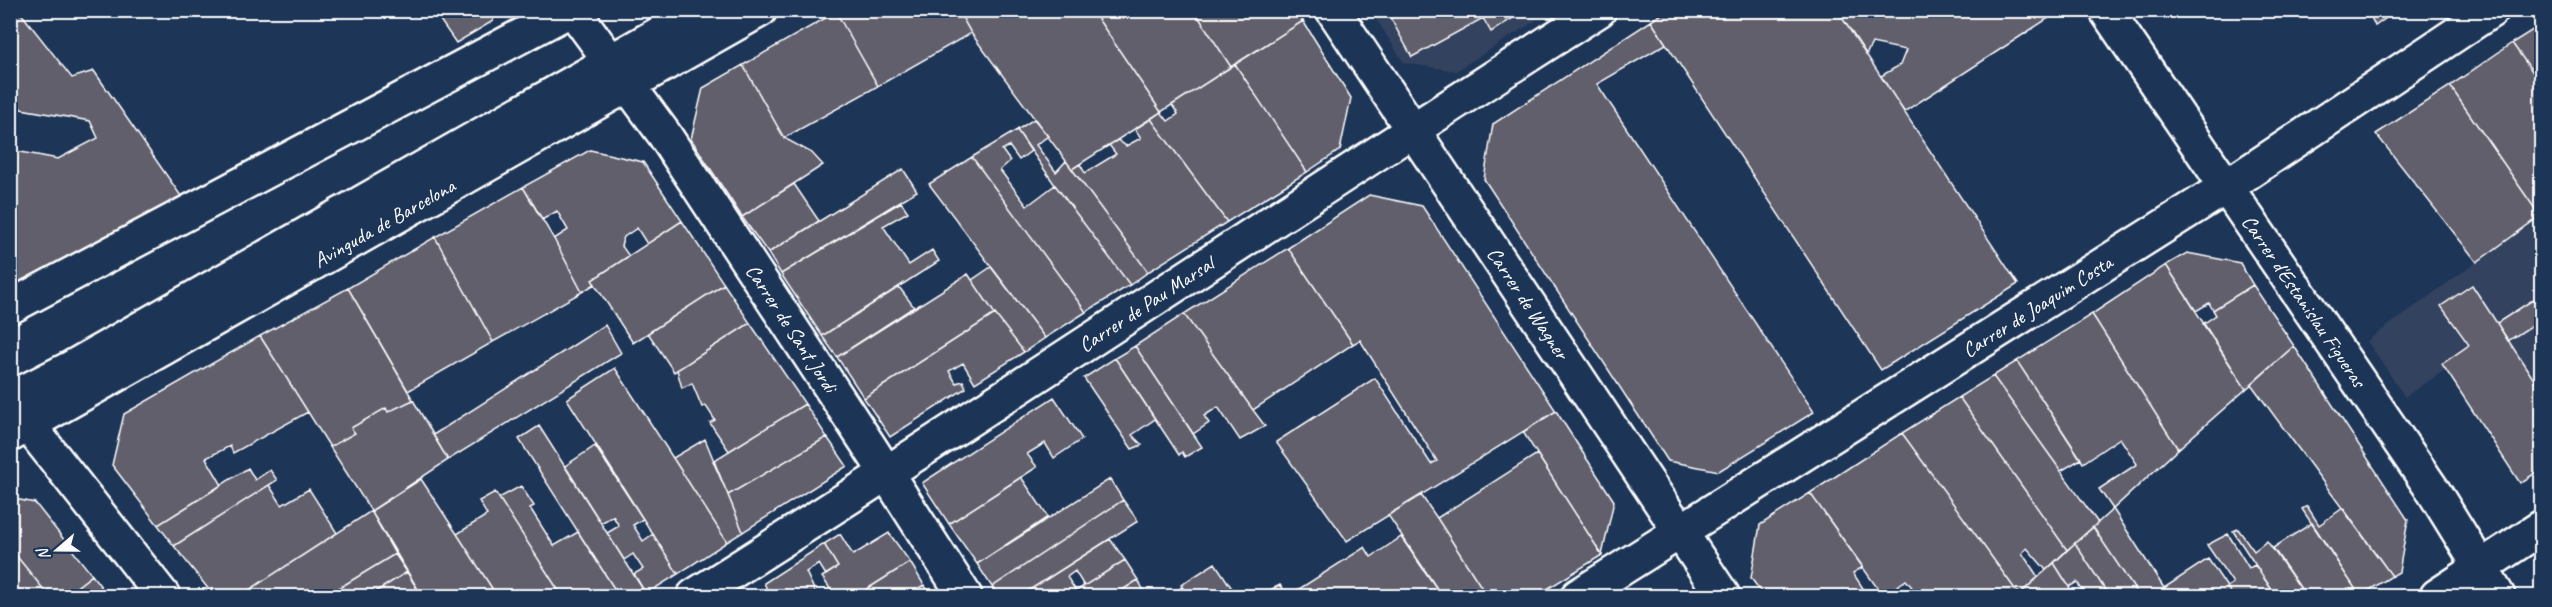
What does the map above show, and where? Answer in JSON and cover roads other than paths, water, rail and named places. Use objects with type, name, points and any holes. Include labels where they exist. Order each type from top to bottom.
[{"type":"street","name":"Carrer de Sant Jordi","points":[[571,10],[664,134],[863,436],[886,476],[965,597]]},
{"type":"street","points":[[10,307],[571,10]]},
{"type":"street","name":"Avinguda de Barcelona","points":[[620,74],[701,10]]},
{"type":"street","name":"Avinguda de Barcelona","points":[[15,415],[620,74],[760,10]]},
{"type":"street","name":"Carrer de Wagner","points":[[1333,10],[1724,597]]},
{"type":"street","name":"Carrer de Pau Marsal","points":[[694,597],[886,476],[1413,129],[1599,10]]},
{"type":"street","name":"Carrer d'Estanislau Figueras","points":[[2106,10],[2434,492],[2498,597]]},
{"type":"street","name":"Carrer de Joaquim Costa","points":[[1578,597],[2226,188],[2492,10]]},
{"type":"street","points":[[15,415],[163,597]]},
{"type":"street","points":[[2437,597],[2541,527]]}]
